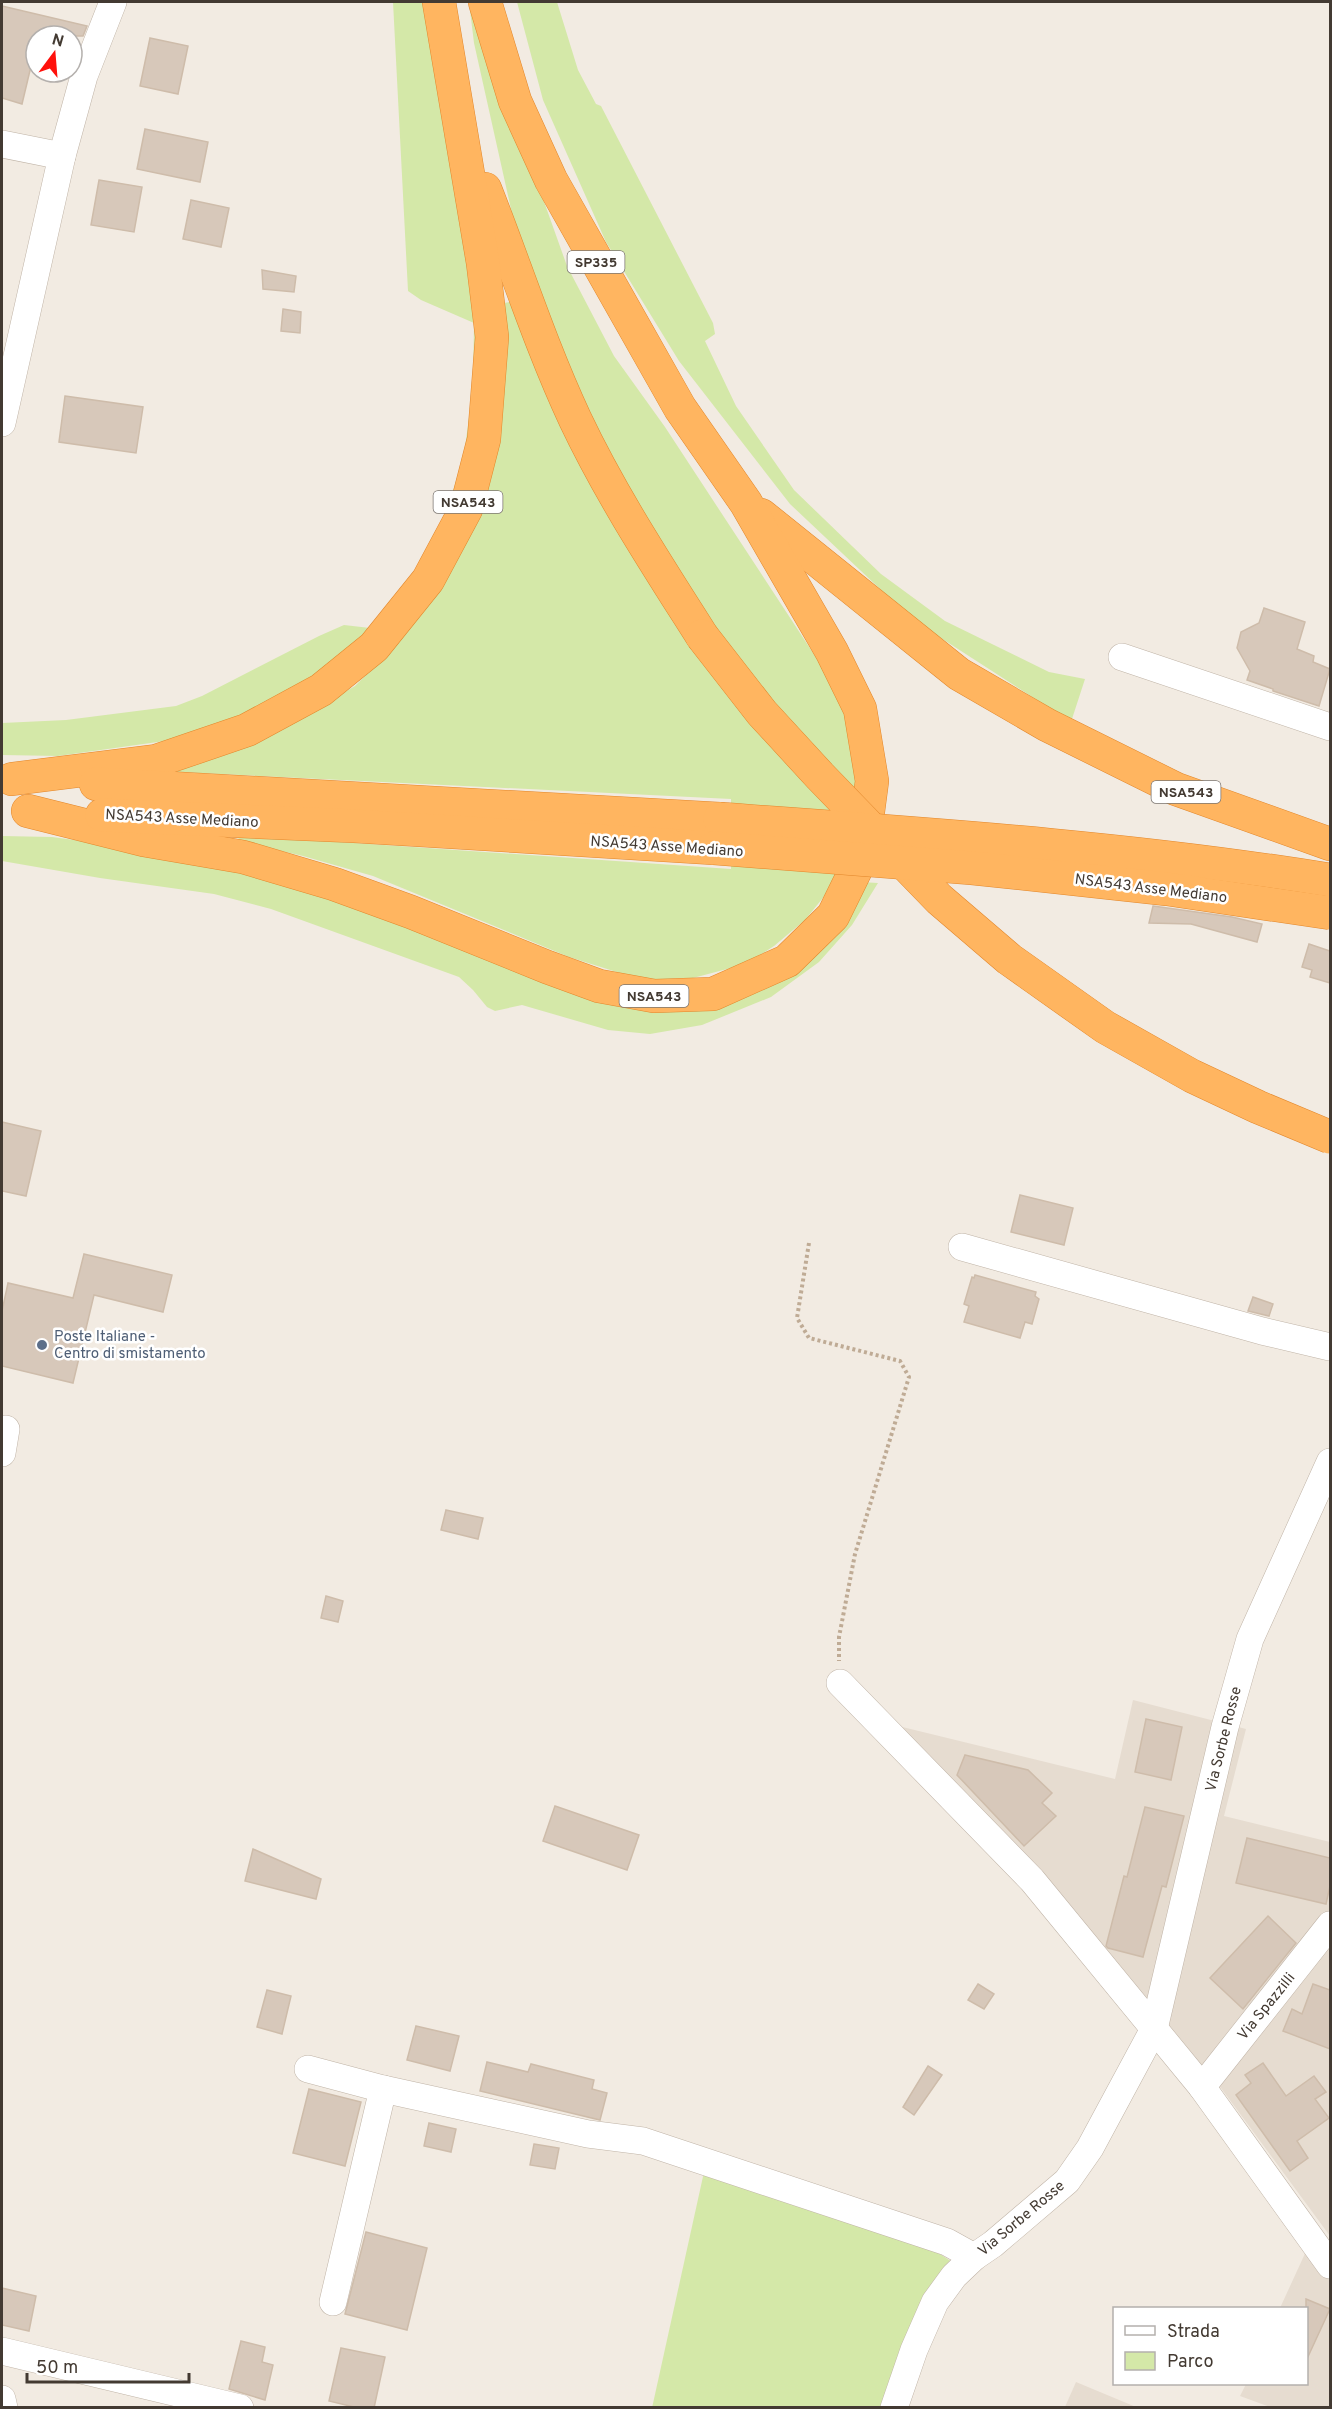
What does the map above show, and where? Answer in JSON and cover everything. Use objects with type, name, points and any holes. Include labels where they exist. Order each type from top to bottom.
[{"type":"highway","points":[[439,2],[459,126],[496,257],[538,332],[575,419],[627,519],[702,636],[762,712],[820,776],[939,899],[1009,959],[1105,1027],[1192,1076],[1330,1137]]},
{"type":"highway","name":"SP335","points":[[485,2],[515,101],[551,180],[680,408],[746,503]]},
{"type":"highway","name":"NSA543","points":[[7,779],[156,761],[247,730],[321,690],[374,647],[428,580],[466,509],[484,439],[496,257]]},
{"type":"highway","name":"NSA543","points":[[746,503],[959,674],[1047,725],[1176,789],[1330,844]]},
{"type":"highway","name":"NSA543","points":[[15,811],[144,840],[243,857],[334,884],[599,986],[654,996],[713,994],[787,960],[833,916],[862,857],[872,782],[860,709],[832,652],[746,503]]},
{"type":"highway","name":"NSA543 Asse Mediano","points":[[7,779],[717,834],[972,868],[1167,889],[1330,913]]},
{"type":"highway","name":"NSA543 Asse Mediano","points":[[15,811],[365,827],[984,838],[1247,866],[1330,880]]},
{"type":"street","points":[[2,423],[62,156],[84,76],[113,2]]},
{"type":"street","points":[[2,144],[62,156]]},
{"type":"street","points":[[1122,657],[1330,727]]},
{"type":"street","points":[[962,1247],[1262,1331],[1330,1347]]},
{"type":"street","name":"Via Sorbe Rosse","points":[[894,2408],[914,2350],[935,2302],[954,2276],[974,2257],[993,2244],[1067,2181],[1090,2148],[1154,2029],[1225,1727],[1250,1639],[1330,1462]]},
{"type":"street","points":[[840,1683],[1032,1880],[1202,2087],[1330,2265]]},
{"type":"street","name":"Via Spazzilli","points":[[1202,2087],[1330,1925]]},
{"type":"street","points":[[308,2069],[383,2089],[588,2134],[643,2141],[947,2242],[974,2257]]},
{"type":"street","points":[[333,2302],[383,2089]]},
{"type":"street","points":[[2,2351],[240,2408]]},
{"type":"street","points":[[2,2399],[4,2408]]},
{"type":"path","points":[[809,1242],[797,1318],[809,1338],[900,1361],[909,1377],[855,1554],[839,1637],[840,1683]]},
{"type":"shaded area","points":[[1133,1700],[1246,1729],[1224,1816],[1330,1842],[1330,2236],[1221,2088],[1172,2030],[886,1723],[1115,1779]]},
{"type":"shaded area","points":[[1308,2247],[1330,2276],[1330,2407],[1270,2407],[1240,2396],[1246,2385],[1308,2385],[1308,2307],[1280,2307]]},
{"type":"shaded area","points":[[1076,2382],[1136,2407],[1065,2407]]},
{"type":"green space","points":[[393,2],[437,2],[474,308],[541,297],[513,218],[474,43],[469,2],[480,2],[527,154],[567,266],[614,356],[665,427],[819,662],[846,715],[855,762],[857,805],[839,878],[805,920],[774,946],[746,964],[693,978],[642,980],[569,957],[373,876],[238,841],[239,835],[731,869],[731,799],[178,772],[171,768],[309,713],[355,686],[393,648],[320,673],[227,723],[179,739],[58,756],[2,755],[2,723],[66,720],[176,706],[202,696],[344,625],[370,628],[412,578],[448,507],[464,455],[473,387],[474,323],[421,300],[408,291]]},
{"type":"green space","points":[[517,2],[557,2],[578,70],[596,104],[601,106],[713,323],[715,334],[705,341],[736,406],[794,490],[881,574],[945,621],[1049,672],[1085,679],[1071,722],[913,620],[790,504],[679,361],[606,242],[543,100]]},
{"type":"green space","points":[[2,836],[52,837],[134,848],[226,865],[712,1002],[861,882],[878,883],[852,925],[819,962],[771,997],[702,1025],[650,1034],[608,1030],[522,1005],[495,1011],[487,1007],[459,977],[271,909],[214,894],[2,861]]},
{"type":"green space","points":[[704,2172],[934,2250],[952,2262],[888,2407],[652,2408]]},
{"type":"building","points":[[2,6],[78,24],[24,24],[24,84],[27,84],[22,104],[2,98]]},
{"type":"building","points":[[150,38],[188,46],[178,94],[140,86]]},
{"type":"building","points":[[145,129],[208,142],[200,182],[137,169]]},
{"type":"building","points":[[99,180],[142,187],[134,232],[91,225]]},
{"type":"building","points":[[191,200],[229,208],[221,247],[183,239]]},
{"type":"building","points":[[262,270],[296,276],[294,292],[263,289]]},
{"type":"building","points":[[283,309],[301,312],[300,333],[281,331]]},
{"type":"building","points":[[65,396],[143,407],[136,453],[59,442]]},
{"type":"building","points":[[1264,608],[1305,622],[1297,649],[1314,656],[1313,662],[1330,669],[1319,706],[1247,680],[1250,671],[1237,648],[1241,632],[1259,623]]},
{"type":"building","points":[[1153,906],[1232,917],[1262,924],[1257,942],[1191,924],[1149,923]]},
{"type":"building","points":[[1309,944],[1330,951],[1330,983],[1310,977],[1312,970],[1302,967]]},
{"type":"building","points":[[2,1122],[41,1131],[26,1196],[2,1191]]},
{"type":"building","points":[[1020,1195],[1073,1208],[1064,1245],[1011,1232]]},
{"type":"building","points":[[84,1254],[172,1275],[163,1312],[94,1295],[73,1383],[2,1366],[2,1311],[8,1283],[73,1298]]},
{"type":"building","points":[[975,1275],[1036,1292],[1035,1296],[1039,1299],[1032,1324],[1025,1322],[1020,1338],[964,1322],[969,1306],[964,1304],[972,1277],[974,1278]]},
{"type":"building","points":[[1253,1297],[1273,1304],[1269,1316],[1248,1311]]},
{"type":"building","points":[[446,1510],[483,1518],[478,1539],[441,1530]]},
{"type":"building","points":[[326,1596],[343,1601],[338,1622],[321,1618]]},
{"type":"building","points":[[1146,1719],[1182,1727],[1171,1780],[1135,1772]]},
{"type":"building","points":[[965,1755],[1028,1770],[1052,1793],[1042,1803],[1056,1816],[1024,1846],[957,1775]]},
{"type":"building","points":[[555,1806],[639,1835],[627,1870],[543,1841]]},
{"type":"building","points":[[1145,1807],[1184,1816],[1166,1887],[1162,1886],[1143,1957],[1106,1946]]},
{"type":"building","points":[[1247,1838],[1330,1858],[1330,1886],[1326,1904],[1236,1883]]},
{"type":"building","points":[[253,1849],[321,1879],[316,1899],[245,1881]]},
{"type":"building","points":[[1268,1916],[1296,1943],[1243,2009],[1210,1978]]},
{"type":"building","points":[[978,1984],[994,1994],[984,2009],[968,2000]]},
{"type":"building","points":[[1313,1984],[1330,1990],[1330,2049],[1283,2031],[1292,2009],[1302,2014]]},
{"type":"building","points":[[267,1990],[291,1996],[282,2034],[257,2027]]},
{"type":"building","points":[[416,2026],[459,2036],[450,2071],[407,2060]]},
{"type":"building","points":[[487,2062],[528,2072],[531,2064],[594,2080],[592,2089],[607,2093],[600,2120],[480,2091]]},
{"type":"building","points":[[1263,2063],[1286,2096],[1314,2076],[1326,2092],[1315,2099],[1329,2118],[1297,2141],[1308,2158],[1290,2171],[1236,2095],[1251,2083],[1245,2075]]},
{"type":"building","points":[[928,2066],[942,2075],[914,2115],[903,2107]]},
{"type":"building","points":[[309,2089],[361,2102],[345,2166],[293,2153]]},
{"type":"building","points":[[429,2123],[456,2129],[451,2152],[424,2146]]},
{"type":"building","points":[[534,2144],[559,2148],[555,2169],[530,2165]]},
{"type":"building","points":[[366,2232],[427,2248],[407,2330],[345,2314]]},
{"type":"building","points":[[2,2288],[36,2296],[29,2331],[2,2325]]},
{"type":"building","points":[[1306,2299],[1330,2309],[1308,2357],[1308,2307],[1306,2307]]},
{"type":"building","points":[[241,2341],[265,2347],[262,2362],[273,2365],[265,2400],[229,2389]]},
{"type":"building","points":[[341,2348],[385,2357],[374,2408],[358,2408],[329,2401]]},
{"type":"place","name":"Poste Italiane - Centro di smistamento","points":[[42,1345]]}]
